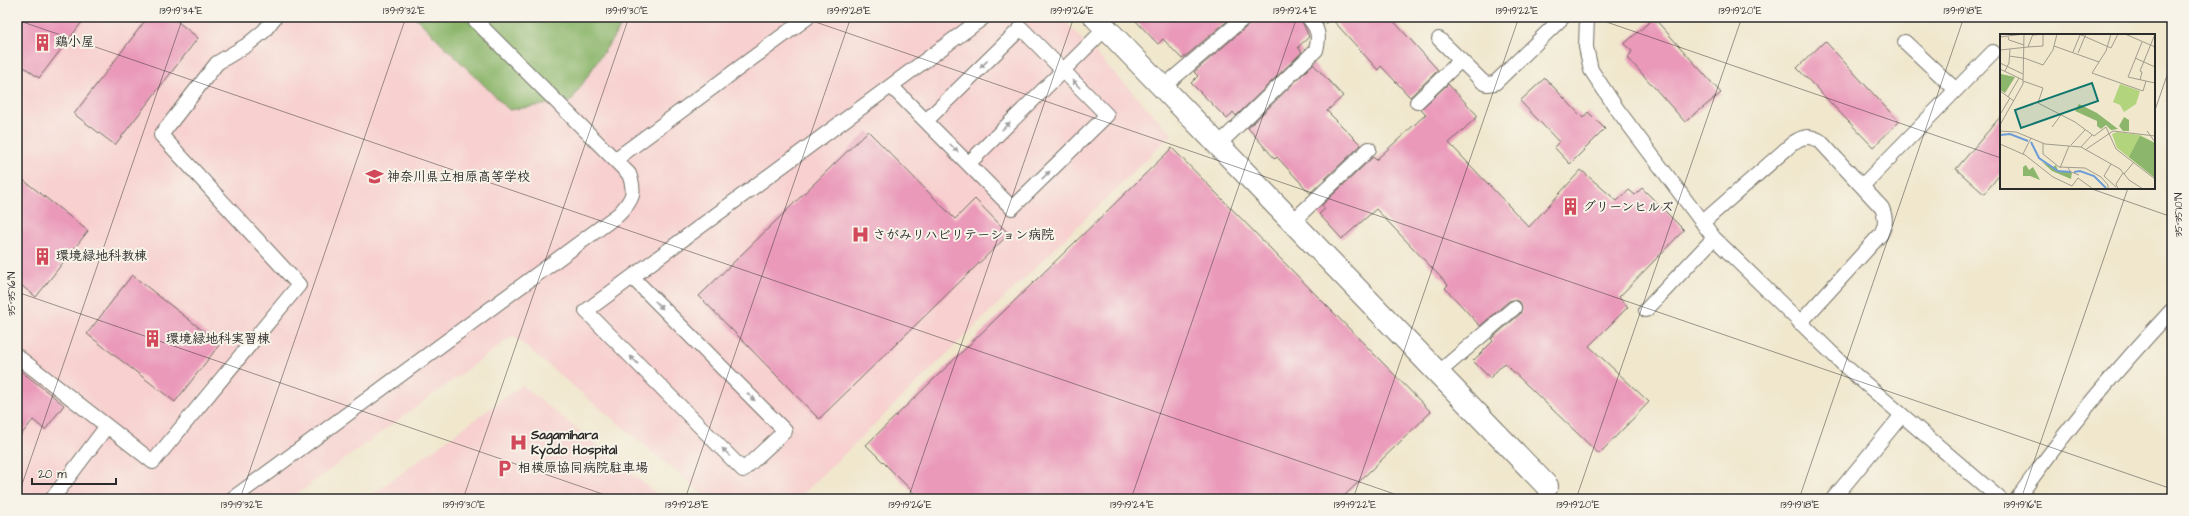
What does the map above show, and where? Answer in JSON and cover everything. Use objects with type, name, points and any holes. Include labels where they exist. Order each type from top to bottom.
[{"type":"street","points":[[1101,23],[1547,486]]},
{"type":"lane","points":[[17,356],[153,462],[299,285],[161,135],[217,63],[247,45],[264,31],[275,17]]},
{"type":"lane","points":[[232,499],[619,214],[632,196],[634,187],[629,174],[472,17]]},
{"type":"lane","points":[[632,277],[785,431],[744,470],[586,311],[632,277],[891,86],[984,17]]},
{"type":"lane","points":[[1163,87],[1245,17]]},
{"type":"lane","points":[[1218,145],[1316,50],[1319,41],[1318,32],[1308,17]]},
{"type":"lane","points":[[1439,39],[1483,82],[1487,84],[1495,83],[1563,17]]},
{"type":"lane","points":[[1587,17],[1586,48],[1591,70],[1617,109],[1714,238],[1846,367],[2000,499]]},
{"type":"lane","points":[[616,160],[801,19]]},
{"type":"lane","points":[[968,163],[1063,71],[1101,23]]},
{"type":"lane","points":[[891,86],[1012,208],[1107,115],[1021,28],[926,121]]},
{"type":"lane","points":[[1905,42],[1956,90]]},
{"type":"lane","points":[[1862,186],[1993,52]]},
{"type":"lane","points":[[1417,102],[1461,60]]},
{"type":"lane","points":[[1703,222],[1802,137],[1811,136],[1820,141],[1882,208],[1885,216],[1885,225],[1881,234],[1800,323]]},
{"type":"lane","points":[[1292,222],[1369,149]]},
{"type":"lane","points":[[1646,310],[1714,238]]},
{"type":"lane","points":[[1438,373],[1514,308]]},
{"type":"lane","points":[[2017,499],[2046,457],[2086,406],[2172,310]]},
{"type":"lane","points":[[1833,499],[1902,415]]},
{"type":"lane","points":[[52,499],[107,426]]},
{"type":"shaded area","name":"神奈川県立相原高等学校","points":[[17,17],[1061,17],[1172,134],[798,499],[709,499],[513,336],[290,499],[17,499]]},
{"type":"shaded area","name":"Sagamihara Kyodo Hospital","points":[[522,385],[663,499],[366,499]]},
{"type":"green space","points":[[415,17],[627,17],[571,101],[509,110]]},
{"type":"building","name":"鶏小屋","points":[[17,17],[86,17],[39,78],[17,62]]},
{"type":"building","points":[[148,17],[172,17],[198,38],[115,145],[74,114]]},
{"type":"building","points":[[1132,17],[1232,17],[1182,59],[1163,39],[1158,44]]},
{"type":"building","points":[[1253,17],[1300,17],[1309,37],[1298,47],[1302,52],[1236,116],[1233,112],[1227,119],[1191,83],[1198,76],[1194,72],[1251,23]]},
{"type":"building","points":[[1319,17],[1390,17],[1437,69],[1436,72],[1410,97],[1381,66],[1378,70],[1331,18],[1324,25]]},
{"type":"building","points":[[1654,18],[1721,93],[1685,122],[1628,58],[1632,51],[1624,44]]},
{"type":"building","points":[[1825,41],[1899,122],[1873,147],[1797,68]]},
{"type":"building","points":[[1313,64],[1343,96],[1327,111],[1361,145],[1310,193],[1277,157],[1275,159],[1248,128]]},
{"type":"building","points":[[1545,78],[1583,118],[1588,112],[1605,129],[1570,164],[1554,147],[1559,142],[1520,101]]},
{"type":"building","points":[[1448,84],[1478,116],[1449,143],[1529,227],[1581,170],[1617,201],[1629,190],[1635,195],[1642,188],[1684,230],[1619,297],[1628,307],[1589,346],[1649,402],[1599,454],[1504,363],[1490,378],[1473,361],[1493,341],[1491,339],[1520,314],[1522,307],[1520,302],[1513,300],[1509,301],[1480,326],[1445,288],[1448,285],[1376,209],[1342,239],[1319,214],[1325,209],[1322,205],[1373,157],[1376,160],[1426,114],[1421,109]]},
{"type":"building","points":[[2000,117],[2000,174],[1984,194],[1956,169]]},
{"type":"building","points":[[868,131],[955,219],[975,199],[1009,234],[819,419],[699,296]]},
{"type":"building","points":[[1172,148],[1431,412],[1341,499],[920,499],[866,445]]},
{"type":"building","name":"環境緑地科教棟","points":[[17,175],[88,231],[36,297],[17,282]]},
{"type":"building","name":"環境緑地科実習棟","points":[[132,275],[220,344],[175,402],[87,334]]},
{"type":"building","points":[[17,368],[64,405],[45,430],[33,420],[17,440]]},
{"type":"place","name":"鶏小屋","points":[[42,42]]},
{"type":"place","name":"神奈川県立相原高等学校","points":[[374,177]]},
{"type":"place","name":"グリーンヒルズ","points":[[1570,207]]},
{"type":"place","name":"さがみリハビリテーション病院","points":[[860,235]]},
{"type":"place","name":"環境緑地科教棟","points":[[43,256]]},
{"type":"place","name":"環境緑地科実習棟","points":[[153,339]]},
{"type":"place","name":"Sagamihara Kyodo Hospital","points":[[518,442]]},
{"type":"place","name":"相模原協同病院駐車場","points":[[505,468]]}]
